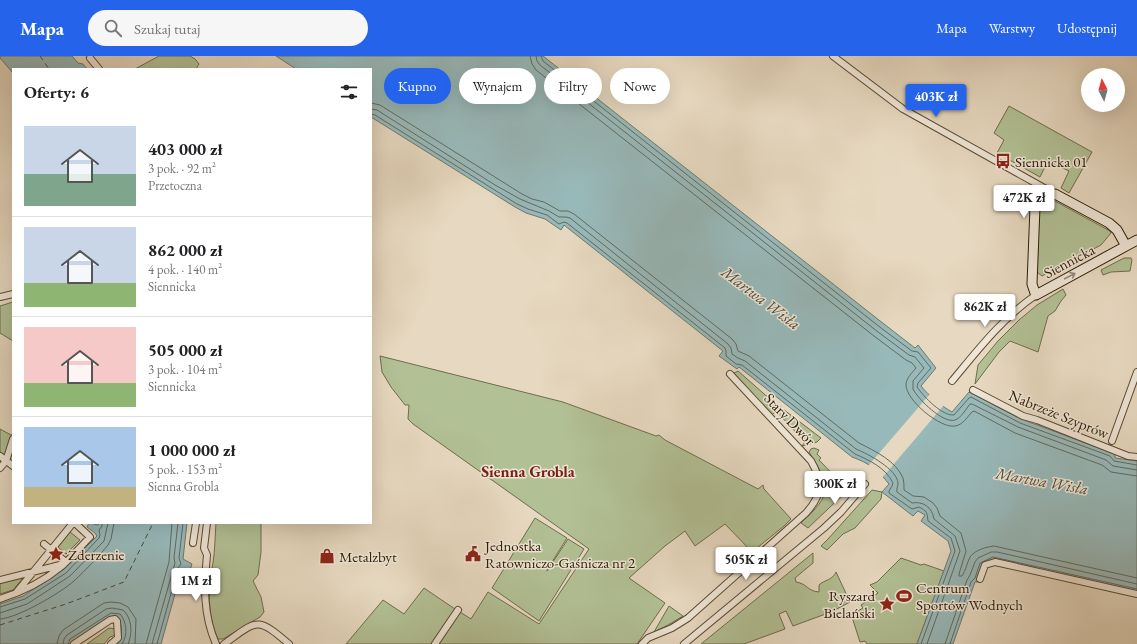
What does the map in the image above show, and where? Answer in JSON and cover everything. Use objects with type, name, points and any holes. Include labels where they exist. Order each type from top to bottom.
[{"type":"street","points":[[834,56],[903,109],[1036,184],[1109,223],[1117,230],[1126,246]]},
{"type":"street","points":[[90,58],[98,68]]},
{"type":"street","points":[[1036,184],[1032,284],[1036,295]]},
{"type":"street","points":[[1035,207],[1042,200],[1055,194]]},
{"type":"street","name":"Siennicka","points":[[952,381],[992,334],[1020,306],[1036,295],[1137,240]]},
{"type":"street","points":[[0,297],[12,294]]},
{"type":"street","points":[[1112,441],[1137,372]]},
{"type":"street","name":"Stary Dwór","points":[[642,644],[648,638],[672,628],[688,618],[806,513],[814,504],[819,495],[819,479],[817,470],[811,460],[730,374]]},
{"type":"street","name":"Nabrzeże Szyprów","points":[[973,390],[1023,416],[1037,420],[1110,449],[1137,457]]},
{"type":"street","points":[[0,468],[6,461],[12,442]]},
{"type":"street","points":[[0,456],[12,465]]},
{"type":"street","points":[[684,644],[804,545],[841,512],[865,484]]},
{"type":"street","points":[[15,594],[73,524]]},
{"type":"street","points":[[0,600],[22,592],[64,564],[90,537],[75,524]]},
{"type":"street","points":[[193,543],[196,524]]},
{"type":"street","points":[[207,524],[204,548],[207,555],[205,602],[208,624],[216,644]]},
{"type":"street","points":[[44,544],[64,564]]},
{"type":"street","points":[[980,579],[985,565],[995,562],[1137,594]]},
{"type":"street","points":[[0,580],[64,564]]},
{"type":"street","points":[[435,644],[458,610]]},
{"type":"street","points":[[74,644],[110,620],[115,619],[119,624],[118,638],[111,644]]},
{"type":"street","points":[[224,644],[246,628],[258,624],[263,624],[270,628],[289,644]]},
{"type":"green space","points":[[159,56],[190,56],[199,64],[197,68],[137,68]]},
{"type":"green space","points":[[1009,106],[1092,152],[1069,193],[1061,188],[1069,171],[1048,161],[1040,177],[997,153],[1004,140],[994,133]]},
{"type":"green space","points":[[1053,200],[1110,231],[1111,233],[1101,245],[1042,276],[1037,272],[1039,211],[1042,204]]},
{"type":"green space","points":[[1124,258],[1131,258],[1132,260],[1130,271],[1111,272],[1103,275],[1101,270]]},
{"type":"green space","points":[[1063,289],[1066,295],[1055,311],[1048,316],[1038,352],[1010,341],[999,352],[975,384],[978,365],[998,341],[1037,305]]},
{"type":"green space","points":[[12,302],[12,340],[0,333],[0,306]]},
{"type":"green space","points":[[380,356],[563,402],[656,436],[659,435],[665,440],[758,489],[763,485],[764,489],[791,519],[752,552],[725,524],[695,546],[685,531],[665,546],[629,578],[665,603],[637,644],[439,644],[460,612],[471,619],[488,592],[539,624],[589,549],[413,424],[408,419],[409,405],[405,405],[382,372]]},
{"type":"green space","points":[[738,371],[771,400],[821,438],[817,442],[802,446],[805,442],[776,411],[772,415],[734,373]]},
{"type":"green space","points":[[0,429],[12,434],[12,461],[0,452]]},
{"type":"green space","points":[[814,448],[819,450],[817,454],[821,458],[819,460],[848,490],[808,528],[801,523],[819,504],[825,490],[825,482],[822,474],[809,452]]},
{"type":"green space","points":[[872,490],[882,492],[881,499],[855,528],[843,534],[827,550],[821,546],[828,539]]},
{"type":"green space","points":[[535,518],[567,538],[547,571],[568,539],[584,549],[539,621],[492,588]]},
{"type":"green space","points":[[216,524],[261,524],[261,552],[258,575],[253,581],[261,597],[264,612],[260,617],[223,639],[218,639],[214,630],[210,611],[209,592]]},
{"type":"green space","points":[[70,532],[80,540],[66,554],[58,547]]},
{"type":"green space","points":[[813,553],[813,563],[795,578],[796,582],[819,592],[819,585],[833,577],[836,572],[850,602],[831,612],[793,626],[786,611],[779,614],[785,629],[744,644],[701,644]]},
{"type":"green space","name":"Centrum Sportów Wodnych","points":[[901,558],[944,571],[917,644],[867,644],[865,641],[860,642],[852,617],[859,614],[858,611],[863,608],[861,605],[878,593],[870,585],[877,582]]},
{"type":"green space","points":[[24,577],[13,590],[0,594],[0,583]]},
{"type":"green space","points":[[424,588],[455,609],[431,644],[346,644],[383,600],[404,614]]},
{"type":"green space","points":[[669,606],[683,616],[654,632]]},
{"type":"green space","points":[[109,628],[116,629],[116,635],[110,637],[104,644],[87,644]]},
{"type":"water","points":[[0,56],[72,56],[78,63],[83,64],[86,68],[12,68],[12,72],[0,58]]},
{"type":"water","name":"Martwa Wisła","points":[[276,56],[543,56],[558,68],[544,68],[544,104],[602,104],[602,102],[915,348],[918,345],[936,368],[921,386],[943,407],[952,412],[969,392],[1021,419],[1115,454],[1115,458],[1137,461],[1137,593],[994,561],[983,565],[979,582],[975,582],[953,644],[917,644],[951,551],[948,541],[921,521],[925,515],[918,511],[913,516],[882,492],[889,484],[877,471],[868,464],[852,457],[739,367],[737,369],[719,356],[723,351],[564,225],[561,230],[545,219],[526,213],[515,207],[372,118],[372,68],[294,68]]},
{"type":"water","points":[[88,524],[187,524],[183,559],[192,564],[190,570],[182,569],[161,644],[116,644],[122,631],[121,624],[118,618],[111,617],[69,644],[0,644],[0,604],[23,596],[64,569],[97,536],[87,527]]},
{"type":"pier","points":[[930,394],[944,405],[882,478],[868,466]]},
{"type":"ferry route","points":[[40,56],[48,68]]},
{"type":"ferry route","points":[[0,625],[66,604],[124,582],[153,524]]},
{"type":"place","name":"Siennicka 01","points":[[1003,161]]},
{"type":"place","name":"Zderzenie","points":[[56,554]]},
{"type":"place","name":"Jednostka Ratowniczo-Gaśnicza nr 2","points":[[473,554]]},
{"type":"place","name":"Metalzbyt","points":[[327,556]]},
{"type":"place","name":"Centrum Sportów Wodnych","points":[[904,596]]},
{"type":"place","name":"Ryszard Bielański","points":[[887,604]]},
{"type":"district","name":"Sienna Grobla","points":[[528,471]]}]
